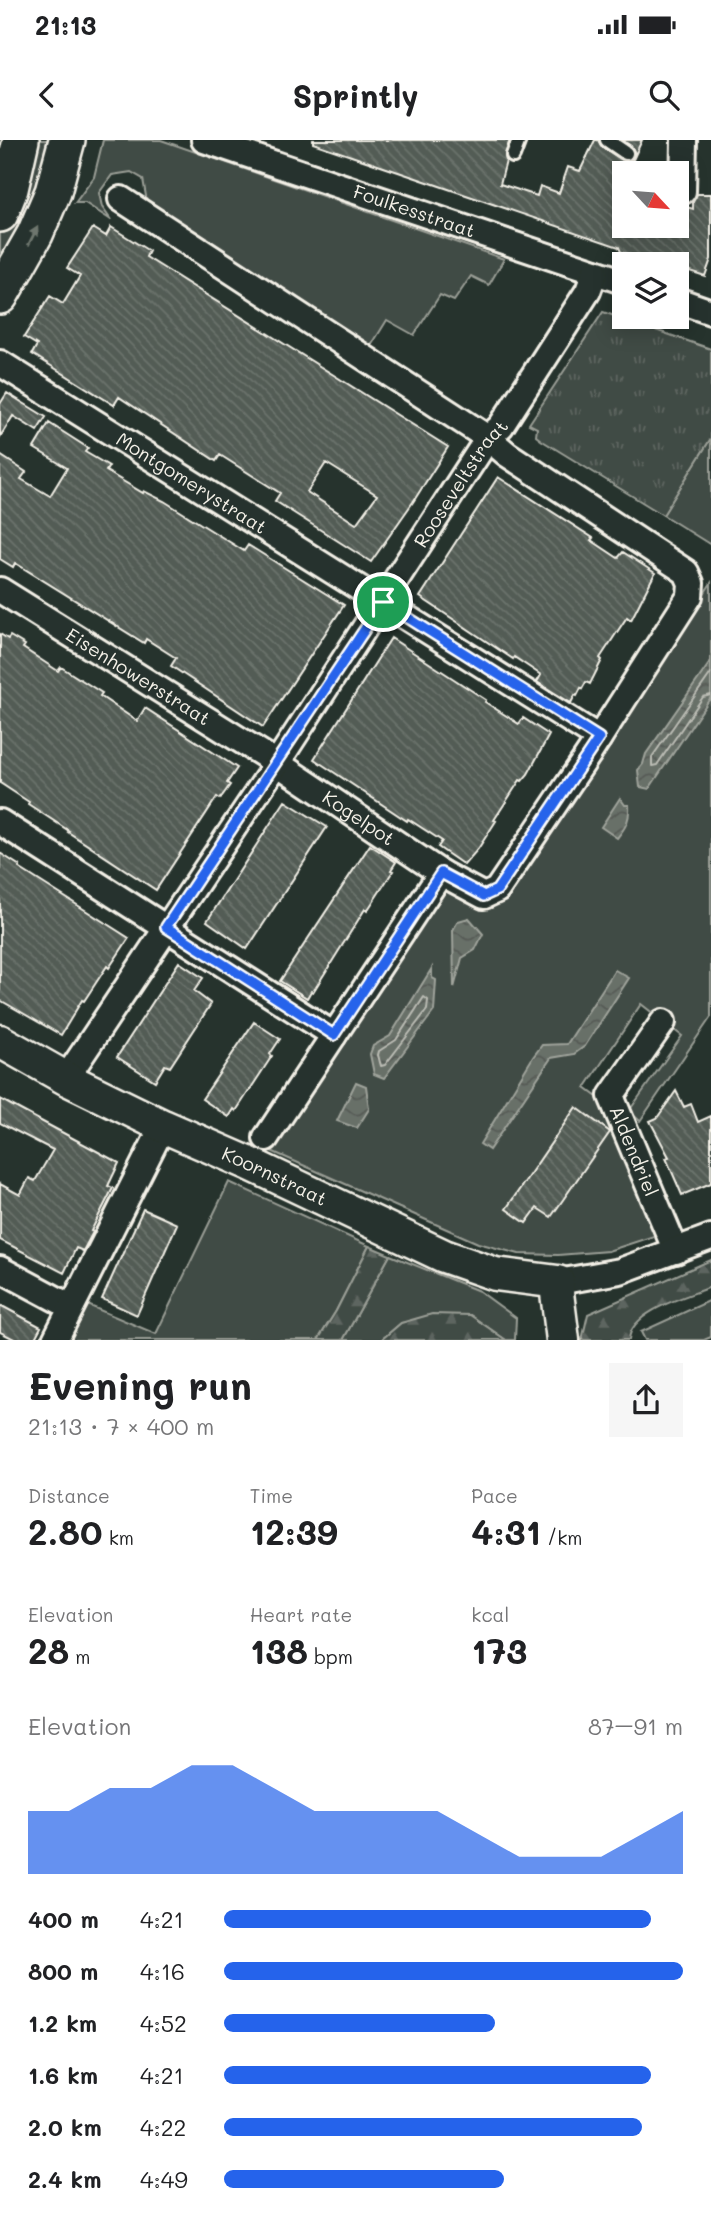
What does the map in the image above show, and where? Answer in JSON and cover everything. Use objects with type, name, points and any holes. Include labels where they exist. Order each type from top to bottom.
[{"type":"main road","points":[[0,214],[10,189],[21,140]]},
{"type":"main road","points":[[0,296],[35,234],[53,192],[67,140]]},
{"type":"street","name":"Foulkesstraat","points":[[204,140],[612,278]]},
{"type":"street","points":[[684,140],[684,161]]},
{"type":"street","points":[[121,199],[488,438],[507,454],[686,572],[691,583],[690,596],[599,738]]},
{"type":"street","name":"Rooseveltstraat","points":[[69,1080],[75,1065],[277,763],[488,438],[501,426],[588,291],[596,272]]},
{"type":"street","points":[[689,304],[711,312]]},
{"type":"street","name":"Montgomerystraat","points":[[0,363],[599,738]]},
{"type":"street","name":"Eisenhowerstraat","points":[[0,590],[277,763]]},
{"type":"street","name":"Kogelpot","points":[[277,763],[441,873],[484,896],[497,890],[599,738]]},
{"type":"street","points":[[0,822],[334,1035]]},
{"type":"street","points":[[265,1138],[441,873]]},
{"type":"street","name":"Aldendriel","points":[[663,1021],[611,1096],[676,1251]]},
{"type":"street","name":"Koornstraat","points":[[0,1041],[69,1080],[163,1126],[248,1163],[444,1256],[495,1274],[558,1282]]},
{"type":"street","points":[[55,1340],[163,1126]]},
{"type":"street","points":[[563,1340],[558,1282],[620,1272],[711,1237]]},
{"type":"street","points":[[0,1269],[71,1307]]},
{"type":"lane","points":[[513,156],[519,140]]},
{"type":"lane","points":[[607,140],[626,153]]},
{"type":"green space","points":[[30,140],[59,140],[0,278],[0,232],[18,193]]},
{"type":"green space","points":[[103,140],[161,140],[504,259],[489,285],[471,276],[454,301],[440,295],[414,335],[387,320],[366,354],[147,202],[143,179],[131,172],[112,175],[99,193],[102,207],[111,220],[85,203],[75,203],[94,177]]},
{"type":"green space","points":[[603,312],[612,315],[612,329],[653,329],[711,349],[711,438],[663,515],[541,440],[536,436],[537,428],[529,424]]},
{"type":"green space","points":[[711,438],[711,545],[663,515]]},
{"type":"green space","points":[[711,583],[711,1017],[640,1121],[629,1111],[682,1036],[641,1004],[585,1088],[597,1097],[657,1235],[608,1251],[558,1255],[519,1254],[478,1243],[269,1150],[438,893],[444,889],[505,896]]},
{"type":"green space","points":[[229,1182],[369,1246],[318,1340],[64,1340],[83,1303],[156,1334]]},
{"type":"green space","points":[[369,1246],[390,1255],[343,1340],[318,1340],[336,1311]]},
{"type":"green space","points":[[390,1255],[479,1291],[516,1318],[515,1340],[506,1340],[470,1315],[401,1323],[381,1340],[343,1340]]},
{"type":"green space","points":[[711,1260],[711,1287],[649,1313],[632,1330],[629,1340],[582,1340],[588,1314]]},
{"type":"green space","points":[[711,1300],[711,1337],[704,1340],[645,1340],[641,1332]]},
{"type":"green space","points":[[432,1314],[470,1315],[506,1340],[381,1340],[401,1323]]},
{"type":"water","points":[[711,661],[711,697],[649,789],[640,787],[638,770],[646,754]]},
{"type":"water","points":[[620,798],[625,805],[629,805],[629,815],[617,838],[601,827]]},
{"type":"water","points":[[469,918],[483,934],[475,950],[462,958],[454,988],[453,930],[458,921]]},
{"type":"water","points":[[432,968],[432,978],[436,980],[434,1011],[384,1078],[374,1074],[370,1054],[373,1046],[390,1036]]},
{"type":"water","points":[[615,970],[629,978],[585,1046],[574,1054],[551,1058],[489,1150],[480,1144],[542,1045],[567,1044]]},
{"type":"water","points":[[356,1082],[366,1086],[369,1109],[357,1128],[337,1121]]},
{"type":"building","points":[[313,140],[510,140],[500,184],[537,196],[540,186],[559,193],[568,167],[580,171],[595,140],[598,140],[602,147],[624,161],[612,161],[612,238],[690,238],[690,208],[693,209],[697,194],[711,194],[711,259],[705,276],[689,271],[689,252],[621,252],[619,247],[313,143]]},
{"type":"building","points":[[622,140],[642,140],[632,161],[628,161],[635,153],[631,146]]},
{"type":"building","points":[[111,227],[149,251],[146,257],[448,447],[371,562],[275,501],[280,493],[220,455],[216,461],[119,397],[114,405],[32,354],[37,345],[24,337],[50,296],[63,304],[80,276],[67,268],[93,228],[106,236]],"holes":[[[326,463],[377,495],[356,524],[307,492]]]},
{"type":"building","points":[[7,393],[46,417],[37,431],[13,416],[0,437],[0,404]]},
{"type":"building","points":[[49,423],[88,448],[85,452],[109,466],[106,471],[143,493],[144,491],[164,501],[244,551],[248,545],[344,605],[263,727],[171,666],[176,658],[146,639],[144,643],[15,563],[13,567],[0,559],[0,455],[26,472],[21,479],[50,496],[67,468],[34,448]]},
{"type":"building","points":[[498,477],[593,538],[591,540],[618,558],[623,552],[655,573],[631,620],[627,617],[600,658],[602,660],[590,684],[586,682],[571,703],[537,682],[541,675],[420,597]]},
{"type":"building","points":[[0,634],[8,639],[10,636],[58,671],[61,667],[102,693],[100,696],[137,721],[145,708],[237,768],[227,783],[230,785],[220,799],[217,797],[156,890],[0,783]]},
{"type":"building","points":[[391,638],[519,724],[523,718],[549,735],[528,774],[520,780],[478,849],[464,865],[438,847],[442,841],[314,759]]},
{"type":"building","points":[[285,801],[327,827],[247,949],[207,921]]},
{"type":"building","points":[[370,845],[396,862],[391,870],[393,871],[307,998],[280,981]]},
{"type":"building","points":[[0,853],[129,938],[84,1001],[82,1000],[61,1035],[0,1000]]},
{"type":"building","points":[[179,962],[203,978],[194,991],[211,1004],[170,1067],[165,1065],[155,1081],[117,1057]]},
{"type":"building","points":[[254,1022],[280,1039],[270,1054],[272,1056],[236,1111],[234,1109],[229,1117],[202,1099]]},
{"type":"building","points":[[676,1091],[684,1107],[691,1104],[698,1122],[711,1116],[711,1183],[682,1195],[666,1158],[669,1157],[650,1121],[657,1118]]},
{"type":"building","points":[[0,1099],[119,1163],[108,1186],[113,1188],[91,1231],[93,1232],[83,1251],[76,1248],[64,1273],[0,1240],[0,1184],[20,1195],[29,1178],[35,1181],[53,1150],[0,1123]]},
{"type":"building","points":[[576,1107],[610,1132],[551,1217],[537,1208],[526,1223],[506,1209]]},
{"type":"building","points":[[143,1209],[177,1224],[137,1315],[102,1299]]},
{"type":"building","points":[[0,1305],[41,1327],[34,1340],[16,1340],[0,1332]]},
{"type":"route","points":[[383,602],[599,738],[497,890],[484,896],[441,873],[334,1035],[166,927],[383,602]]}]
